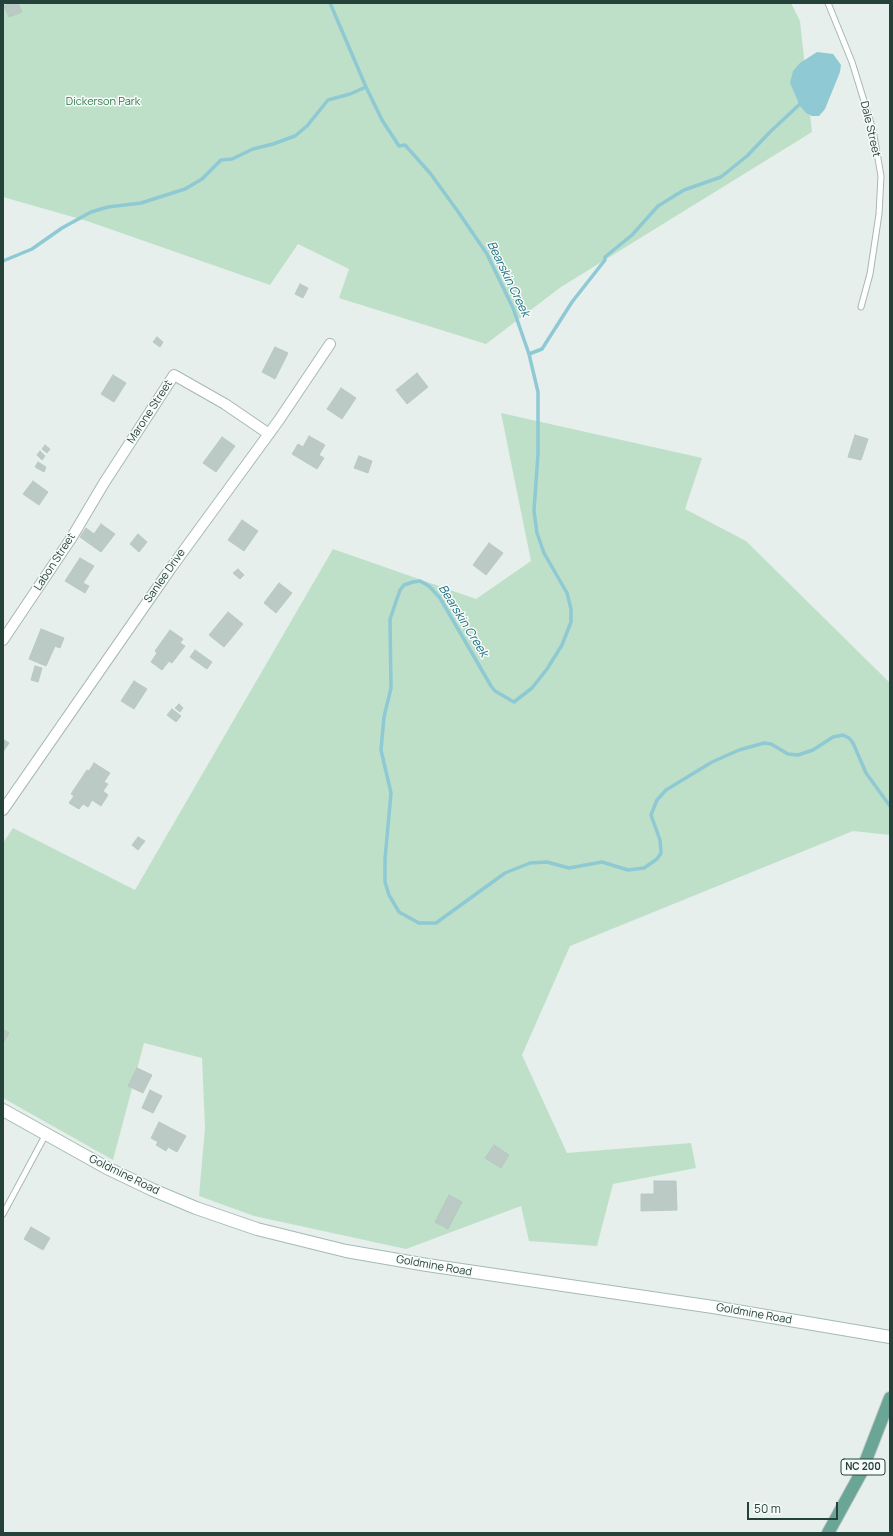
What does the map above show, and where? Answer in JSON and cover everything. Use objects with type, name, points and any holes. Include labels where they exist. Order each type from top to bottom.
[{"type":"main road","name":"Goldmine Road","points":[[3,1110],[107,1168],[153,1190],[196,1208],[257,1229],[346,1251],[427,1265],[713,1307],[890,1337]]},
{"type":"main road","name":"NC 200","points":[[828,1533],[861,1473],[890,1398]]},
{"type":"street","name":"Sanlee Drive","points":[[3,810],[171,568],[269,434],[330,344]]},
{"type":"street","name":"Marone Street","points":[[104,483],[174,375],[225,404],[269,434]]},
{"type":"street","name":"Labon Street","points":[[3,640],[72,537],[104,483]]},
{"type":"lane","name":"Dale Street","points":[[828,3],[852,62],[873,130],[881,176],[879,214],[870,274],[861,307]]},
{"type":"lane","points":[[3,1214],[46,1134]]},
{"type":"green space","name":"Dickerson Park","points":[[3,3],[791,3],[800,21],[812,132],[561,287],[486,344],[339,298],[349,269],[298,244],[270,285],[87,221],[3,197]]},
{"type":"green space","points":[[501,413],[702,458],[685,509],[746,541],[890,683],[890,835],[853,831],[570,946],[522,1055],[567,1153],[691,1143],[696,1168],[613,1184],[597,1246],[529,1241],[521,1206],[406,1249],[254,1216],[199,1196],[205,1128],[202,1058],[144,1043],[113,1160],[3,1098],[3,843],[13,828],[135,890],[333,549],[476,599],[531,561]]},
{"type":"water","points":[[817,52],[833,54],[841,65],[840,72],[825,109],[819,116],[812,116],[806,113],[800,106],[790,83],[793,71],[800,63]]},
{"type":"building","points":[[12,3],[18,3],[22,12],[9,17],[4,6]]},
{"type":"building","points":[[300,284],[308,288],[303,298],[295,294]]},
{"type":"building","points":[[157,337],[163,342],[160,347],[153,342]]},
{"type":"building","points":[[275,347],[288,353],[275,379],[262,372]]},
{"type":"building","points":[[417,373],[428,387],[407,404],[396,390]]},
{"type":"building","points":[[113,375],[126,383],[114,402],[101,394]]},
{"type":"building","points":[[341,388],[356,398],[342,419],[327,409]]},
{"type":"building","points":[[855,435],[868,439],[861,460],[848,457]]},
{"type":"building","points":[[309,436],[325,445],[319,455],[324,458],[317,469],[292,454],[298,444],[303,447]]},
{"type":"building","points":[[222,437],[235,446],[216,472],[203,463]]},
{"type":"building","points":[[45,445],[50,449],[47,453],[42,449]]},
{"type":"building","points":[[40,451],[45,456],[42,460],[37,455]]},
{"type":"building","points":[[359,456],[372,461],[368,473],[354,468]]},
{"type":"building","points":[[38,462],[46,467],[44,472],[35,467]]},
{"type":"building","points":[[33,481],[48,492],[39,505],[23,494]]},
{"type":"building","points":[[242,520],[258,531],[244,551],[228,540]]},
{"type":"building","points":[[101,524],[115,534],[101,552],[80,537],[86,528],[94,534]]},
{"type":"building","points":[[138,534],[147,542],[139,552],[130,544]]},
{"type":"building","points":[[489,543],[503,553],[486,575],[473,565]]},
{"type":"building","points":[[80,558],[94,566],[83,583],[89,586],[85,593],[65,581]]},
{"type":"building","points":[[238,569],[244,575],[240,579],[233,573]]},
{"type":"building","points":[[279,583],[292,593],[276,613],[264,603]]},
{"type":"building","points":[[228,612],[243,624],[224,647],[209,635]]},
{"type":"building","points":[[41,629],[64,638],[60,648],[55,646],[46,666],[29,659]]},
{"type":"building","points":[[170,630],[183,639],[180,643],[185,646],[172,663],[169,661],[162,670],[151,662],[157,653],[155,651]]},
{"type":"building","points":[[195,650],[212,662],[207,669],[190,657]]},
{"type":"building","points":[[35,666],[42,668],[38,682],[31,680]]},
{"type":"building","points":[[134,681],[147,689],[134,709],[121,701]]},
{"type":"building","points":[[179,704],[183,708],[180,712],[175,708]]},
{"type":"building","points":[[172,709],[181,716],[176,722],[167,715]]},
{"type":"building","points":[[3,739],[9,743],[3,752]]},
{"type":"building","points":[[94,763],[110,773],[104,782],[108,784],[103,791],[108,795],[101,806],[92,800],[88,807],[83,804],[79,809],[69,803],[74,796],[71,794],[87,770],[89,771]]},
{"type":"building","points":[[138,837],[145,841],[138,850],[132,845]]},
{"type":"building","points":[[3,1029],[9,1033],[3,1043]]},
{"type":"building","points":[[137,1068],[152,1075],[143,1093],[128,1086]]},
{"type":"building","points":[[150,1090],[162,1096],[153,1113],[142,1108]]},
{"type":"building","points":[[159,1122],[186,1136],[177,1152],[168,1147],[166,1151],[156,1145],[158,1142],[151,1138]]},
{"type":"building","points":[[494,1145],[509,1155],[501,1168],[485,1158]]},
{"type":"building","points":[[654,1181],[676,1181],[677,1210],[641,1211],[641,1194],[654,1194]]},
{"type":"building","points":[[449,1195],[462,1202],[448,1229],[435,1222]]},
{"type":"building","points":[[31,1227],[50,1238],[43,1250],[24,1239]]},
{"type":"waterway","name":"Bearskin Creek","points":[[330,3],[366,87],[382,120],[399,146],[405,145],[430,173],[459,213],[487,254],[513,308],[529,354],[538,392],[538,454],[534,511],[537,533],[544,553],[567,593],[571,609],[571,622],[562,645],[547,669],[532,688],[514,702],[495,691],[491,686],[440,598],[429,586],[420,581],[404,585],[400,590],[390,619],[391,688],[384,717],[381,750],[391,793],[385,859],[385,882],[389,895],[399,912],[419,923],[436,923],[505,873],[530,863],[547,862],[569,868],[602,862],[628,870],[644,868],[657,859],[661,853],[660,840],[651,815],[657,800],[666,790],[712,762],[739,750],[764,743],[771,744],[788,754],[798,755],[813,750],[833,737],[843,735],[849,738],[853,743],[866,773],[890,806]]},
{"type":"waterway","points":[[3,261],[32,249],[62,228],[91,212],[108,207],[141,203],[185,189],[202,179],[221,160],[232,159],[253,149],[295,136],[307,126],[328,100],[350,94],[366,87]]},
{"type":"waterway","points":[[529,354],[542,349],[572,302],[605,260],[605,257],[632,235],[658,206],[684,190],[721,177],[747,156],[801,103]]}]
